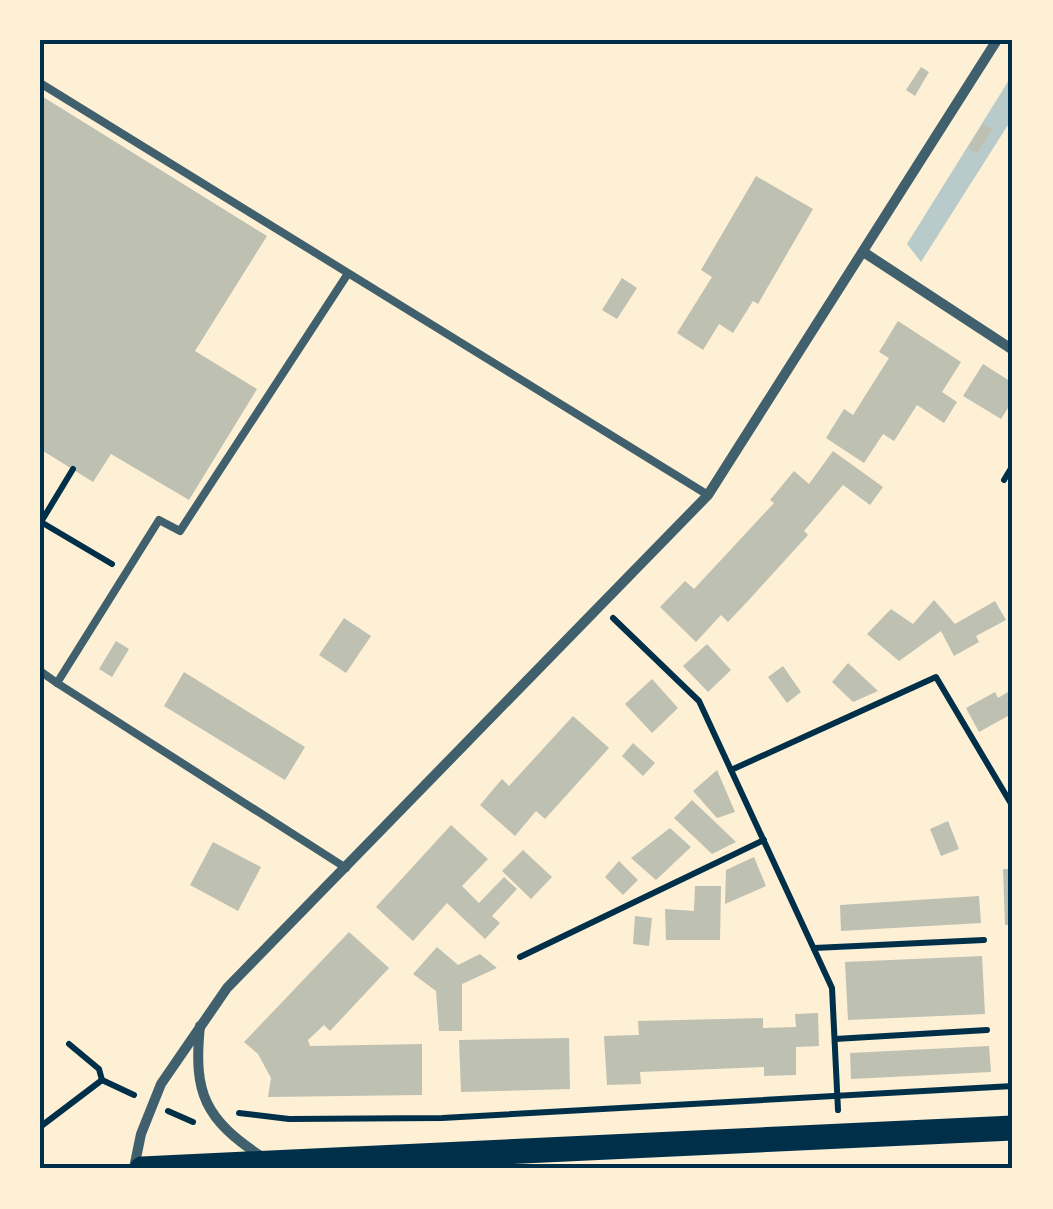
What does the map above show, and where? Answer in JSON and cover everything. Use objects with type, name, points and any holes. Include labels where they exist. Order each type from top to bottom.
[{"type":"main road","points":[[142,1169],[1013,1128]]},
{"type":"street","points":[[134,1169],[152,1104],[200,1024],[256,955],[346,868],[708,495],[998,40]]},
{"type":"street","points":[[865,253],[1013,350]]},
{"type":"street","points":[[200,1024],[199,1084],[216,1121],[267,1161]]},
{"type":"lane","points":[[40,83],[708,495]]},
{"type":"lane","points":[[57,682],[159,520],[180,532],[348,275]]},
{"type":"lane","points":[[40,672],[346,868]]},
{"type":"path","points":[[1004,480],[1013,465]]},
{"type":"path","points":[[73,469],[40,522],[126,573]]},
{"type":"path","points":[[601,607],[699,701],[832,988],[839,1136]]},
{"type":"path","points":[[731,770],[936,678],[1013,807]]},
{"type":"path","points":[[520,957],[764,840]]},
{"type":"path","points":[[814,948],[984,940]]},
{"type":"path","points":[[835,1039],[987,1030]]},
{"type":"path","points":[[69,1044],[99,1069],[102,1080],[198,1124],[241,1112],[288,1119],[442,1118],[1013,1086]]},
{"type":"path","points":[[40,1127],[102,1080]]},
{"type":"shaded area","points":[[1009,80],[1013,81],[1013,117],[921,262],[907,244]]},
{"type":"building","points":[[921,67],[929,72],[915,96],[906,90]]},
{"type":"building","points":[[40,95],[267,236],[195,351],[257,389],[189,500],[111,454],[93,482],[40,449]]},
{"type":"building","points":[[983,124],[992,130],[977,153],[968,148]]},
{"type":"building","points":[[756,176],[813,209],[758,304],[753,301],[733,333],[719,324],[703,350],[677,333],[712,277],[701,270]]},
{"type":"building","points":[[622,278],[637,288],[617,319],[602,310]]},
{"type":"building","points":[[898,321],[961,362],[942,392],[957,402],[944,423],[917,405],[894,441],[883,434],[864,463],[826,438],[844,409],[853,415],[889,358],[879,352]]},
{"type":"building","points":[[983,364],[1013,383],[1013,400],[1001,419],[963,396]]},
{"type":"building","points":[[833,451],[883,487],[870,505],[843,485],[804,531],[808,535],[747,602],[728,622],[721,615],[696,642],[660,607],[685,581],[694,589],[774,503],[770,500],[794,471],[809,484]]},
{"type":"building","points":[[934,600],[955,624],[995,601],[1006,620],[976,636],[979,642],[954,656],[941,631],[899,661],[867,634],[891,609],[913,624]]},
{"type":"building","points":[[344,618],[371,636],[346,673],[319,655]]},
{"type":"building","points":[[116,641],[129,649],[112,677],[99,669]]},
{"type":"building","points":[[707,644],[731,670],[708,692],[683,666]]},
{"type":"building","points":[[848,663],[878,691],[853,702],[832,682]]},
{"type":"building","points":[[783,666],[801,692],[787,703],[768,677]]},
{"type":"building","points":[[184,672],[305,747],[285,780],[164,706]]},
{"type":"building","points":[[652,679],[678,708],[652,733],[625,704]]},
{"type":"building","points":[[1013,689],[1013,724],[1008,716],[979,732],[966,708],[995,692],[998,698]]},
{"type":"building","points":[[573,716],[609,748],[545,819],[536,811],[515,836],[480,805],[502,779],[509,786]]},
{"type":"building","points":[[633,743],[655,763],[643,776],[622,756]]},
{"type":"building","points":[[717,770],[735,812],[717,818],[693,791]]},
{"type":"building","points":[[692,800],[736,842],[712,854],[674,818]]},
{"type":"building","points":[[948,821],[959,849],[941,856],[930,829]]},
{"type":"building","points":[[451,825],[488,859],[462,886],[479,903],[504,877],[517,889],[492,916],[500,923],[485,939],[447,903],[413,941],[376,907]]},
{"type":"building","points":[[670,828],[691,847],[656,880],[631,858]]},
{"type":"building","points":[[213,842],[261,867],[238,911],[190,885]]},
{"type":"building","points":[[523,850],[552,877],[531,899],[502,871]]},
{"type":"building","points":[[754,857],[766,886],[725,904],[726,870]]},
{"type":"building","points":[[619,861],[638,880],[623,895],[605,877]]},
{"type":"building","points":[[1003,869],[1013,869],[1013,925],[1005,925]]},
{"type":"building","points":[[695,886],[721,886],[720,940],[666,940],[665,909],[694,911]]},
{"type":"building","points":[[979,896],[981,923],[841,931],[840,905]]},
{"type":"building","points":[[635,916],[652,918],[649,946],[633,944]]},
{"type":"building","points":[[349,932],[389,968],[330,1031],[324,1025],[308,1040],[310,1046],[422,1044],[422,1095],[268,1097],[271,1078],[258,1054],[244,1042]]},
{"type":"building","points":[[437,947],[458,965],[480,954],[497,968],[462,984],[462,1031],[439,1031],[436,991],[413,974]]},
{"type":"building","points":[[982,956],[985,1014],[848,1020],[845,962]]},
{"type":"building","points":[[818,1013],[819,1046],[796,1047],[796,1075],[764,1076],[764,1067],[640,1072],[641,1084],[607,1085],[604,1036],[639,1035],[638,1021],[763,1018],[763,1028],[796,1027],[795,1014]]},
{"type":"building","points":[[569,1038],[570,1089],[461,1092],[459,1040]]},
{"type":"building","points":[[989,1046],[991,1072],[851,1079],[850,1053]]}]
